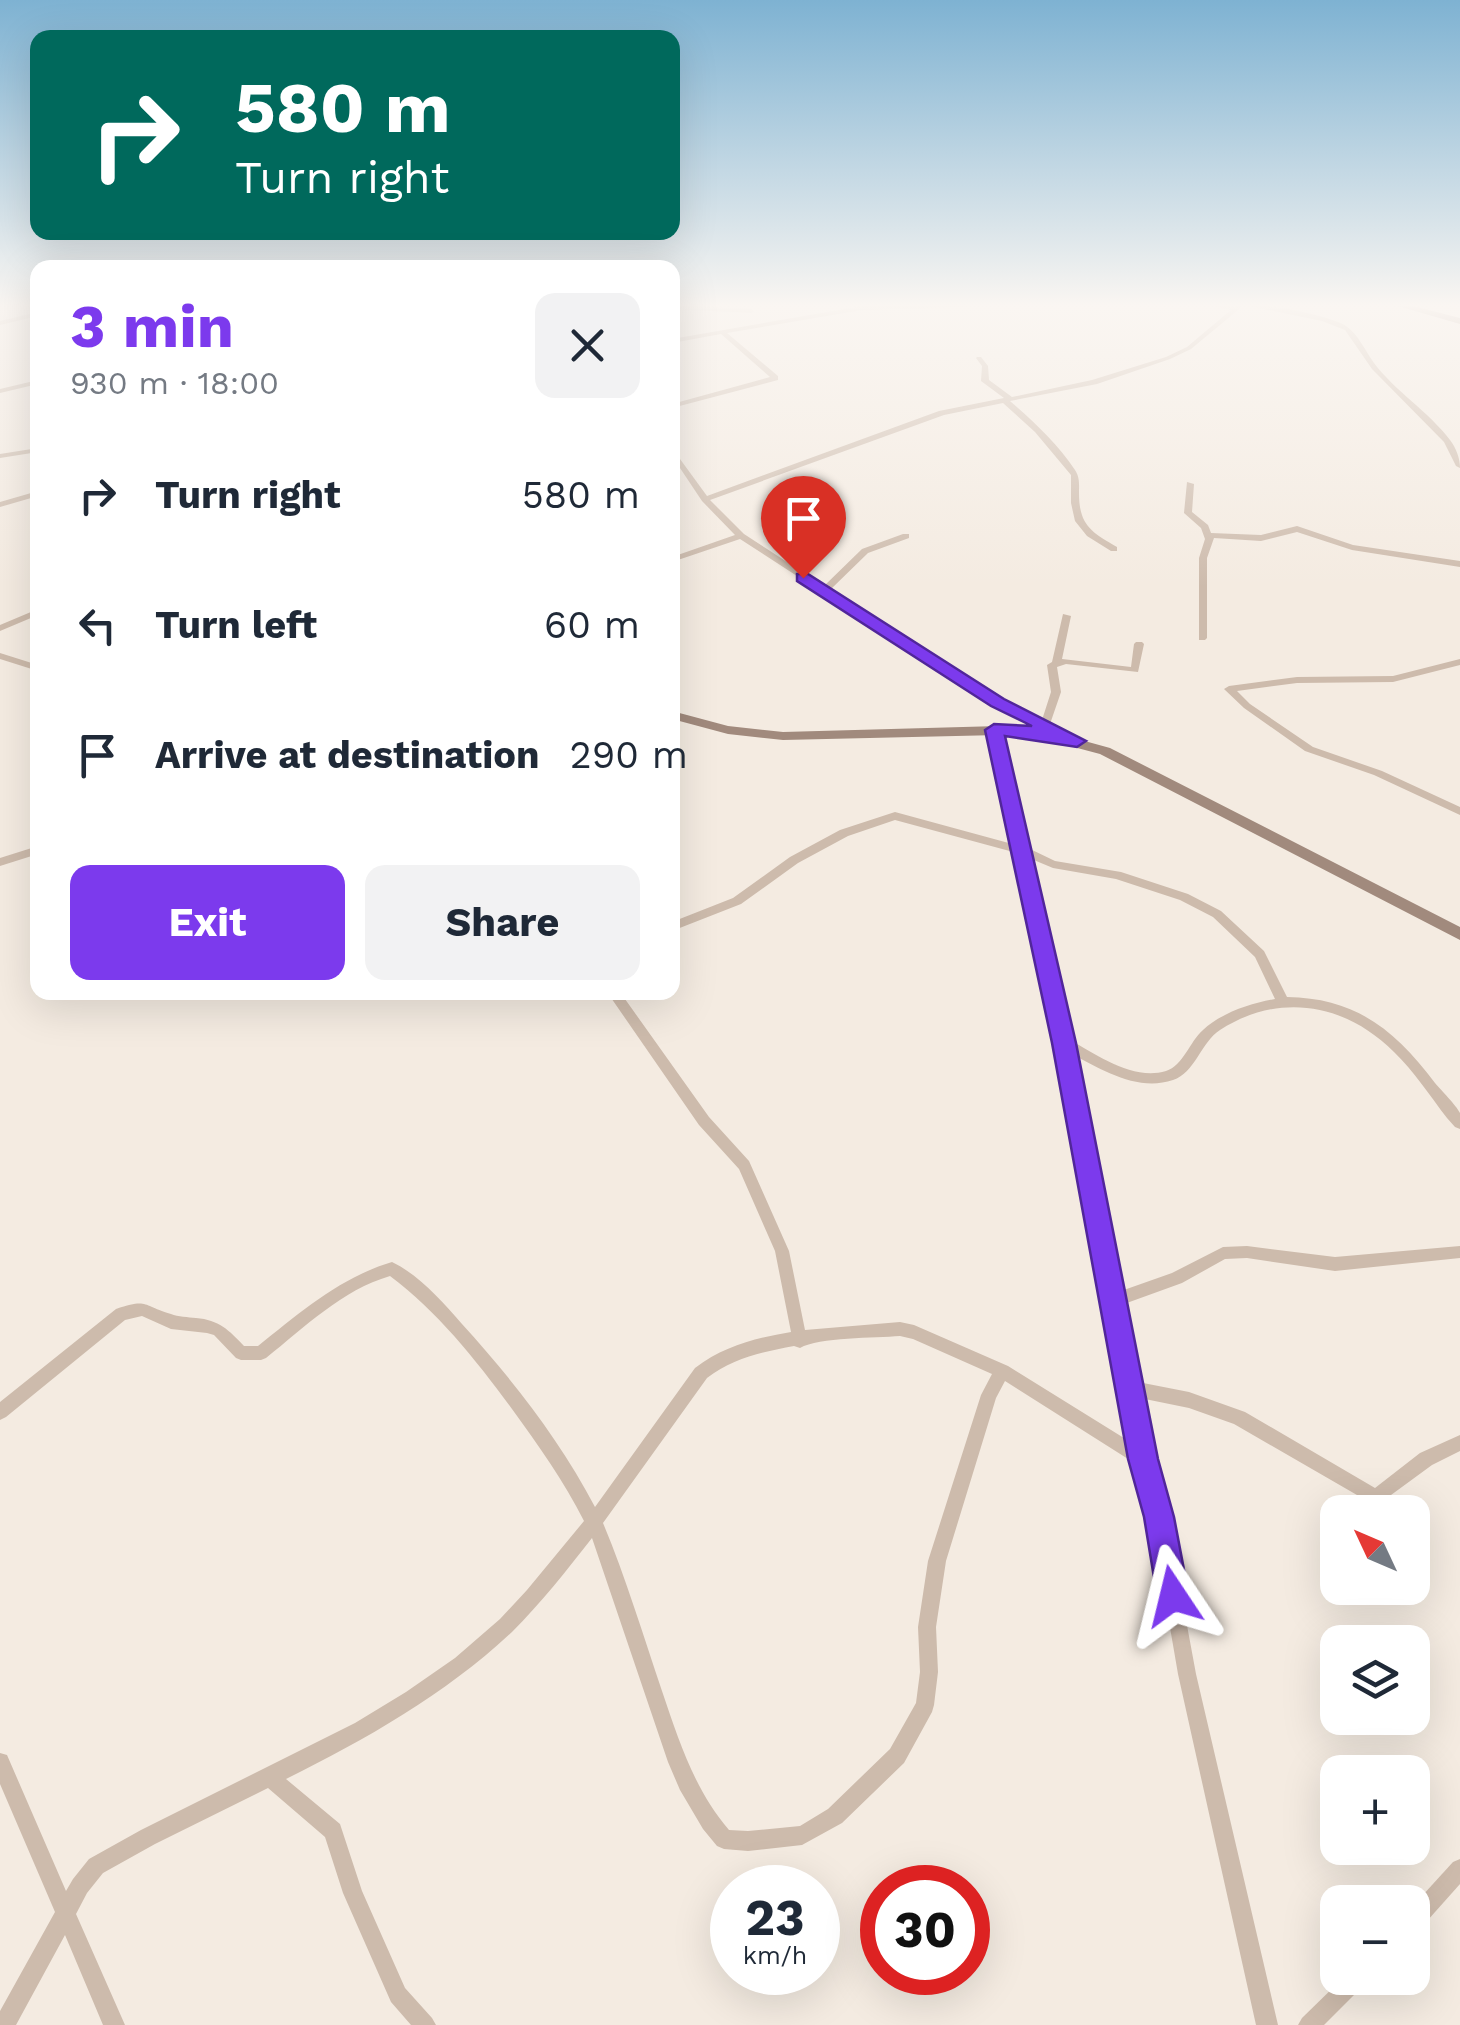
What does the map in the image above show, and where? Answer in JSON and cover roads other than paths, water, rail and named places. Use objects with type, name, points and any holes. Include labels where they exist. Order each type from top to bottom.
[{"type":"main road","points":[[680,717],[770,738],[994,730],[1039,732],[1077,741],[1120,759],[1460,934]]},
{"type":"street","points":[[1404,398],[1446,441],[1460,466]]},
{"type":"street","points":[[705,499],[942,413],[1006,399],[1072,470],[1078,525],[1114,549]]},
{"type":"street","points":[[1446,441],[1460,441]]},
{"type":"street","points":[[0,456],[30,451]]},
{"type":"street","points":[[680,462],[705,499],[741,536],[998,702],[1077,741]]},
{"type":"street","points":[[1190,484],[1188,513],[1206,527],[1208,537],[1203,558],[1202,638]]},
{"type":"street","points":[[0,504],[30,495]]},
{"type":"street","points":[[1208,537],[1217,534],[1261,538],[1297,530],[1352,548],[1460,564]]},
{"type":"street","points":[[680,557],[741,536]]},
{"type":"street","points":[[824,590],[865,551],[906,536]]},
{"type":"street","points":[[0,628],[30,615]]},
{"type":"street","points":[[1045,726],[1056,692],[1051,670],[1057,662],[1066,616]]},
{"type":"street","points":[[1057,662],[1135,670],[1139,644]]},
{"type":"street","points":[[0,656],[30,665]]},
{"type":"street","points":[[1460,662],[1393,679],[1297,680],[1229,689],[1309,749],[1378,773],[1460,811]]},
{"type":"street","points":[[994,730],[1064,1043],[1082,1152],[1116,1300],[1143,1459],[1159,1517],[1187,1674],[1267,2025]]},
{"type":"street","points":[[680,924],[737,901],[813,849],[883,817],[895,816],[1022,850],[1053,864],[1149,884],[1217,914],[1260,954],[1282,1000]]},
{"type":"street","points":[[0,862],[30,853]]},
{"type":"street","points":[[619,1000],[704,1121],[744,1165],[782,1251],[800,1341]]},
{"type":"street","points":[[1064,1043],[1133,1079],[1174,1076],[1186,1064],[1198,1039],[1238,1013],[1282,1000],[1335,1006],[1365,1022],[1398,1048],[1460,1123]]},
{"type":"street","points":[[1116,1300],[1177,1278],[1224,1253],[1247,1252],[1334,1264],[1460,1252]]},
{"type":"street","points":[[0,1412],[131,1310],[143,1309],[171,1322],[219,1330],[241,1354],[249,1356],[261,1353],[337,1296],[379,1272],[392,1269],[448,1321],[523,1410],[594,1522],[666,1728],[709,1824],[724,1839],[748,1841],[802,1835],[835,1816],[897,1756],[925,1705],[927,1626],[938,1562],[990,1396],[1002,1371]]},
{"type":"street","points":[[4,2025],[65,1912],[96,1866],[386,1716],[438,1681],[506,1625],[594,1522],[710,1364],[741,1349],[900,1329],[930,1337],[1002,1371],[1143,1459]]},
{"type":"street","points":[[1130,1388],[1189,1400],[1239,1418],[1376,1498],[1426,1459],[1460,1443]]},
{"type":"street","points":[[0,1762],[114,2025]]},
{"type":"street","points":[[270,1777],[333,1831],[353,1893],[398,1994],[425,2025]]},
{"type":"street","points":[[1430,1902],[1460,1870]]},
{"type":"street","points":[[1309,2025],[1340,1995]]}]
